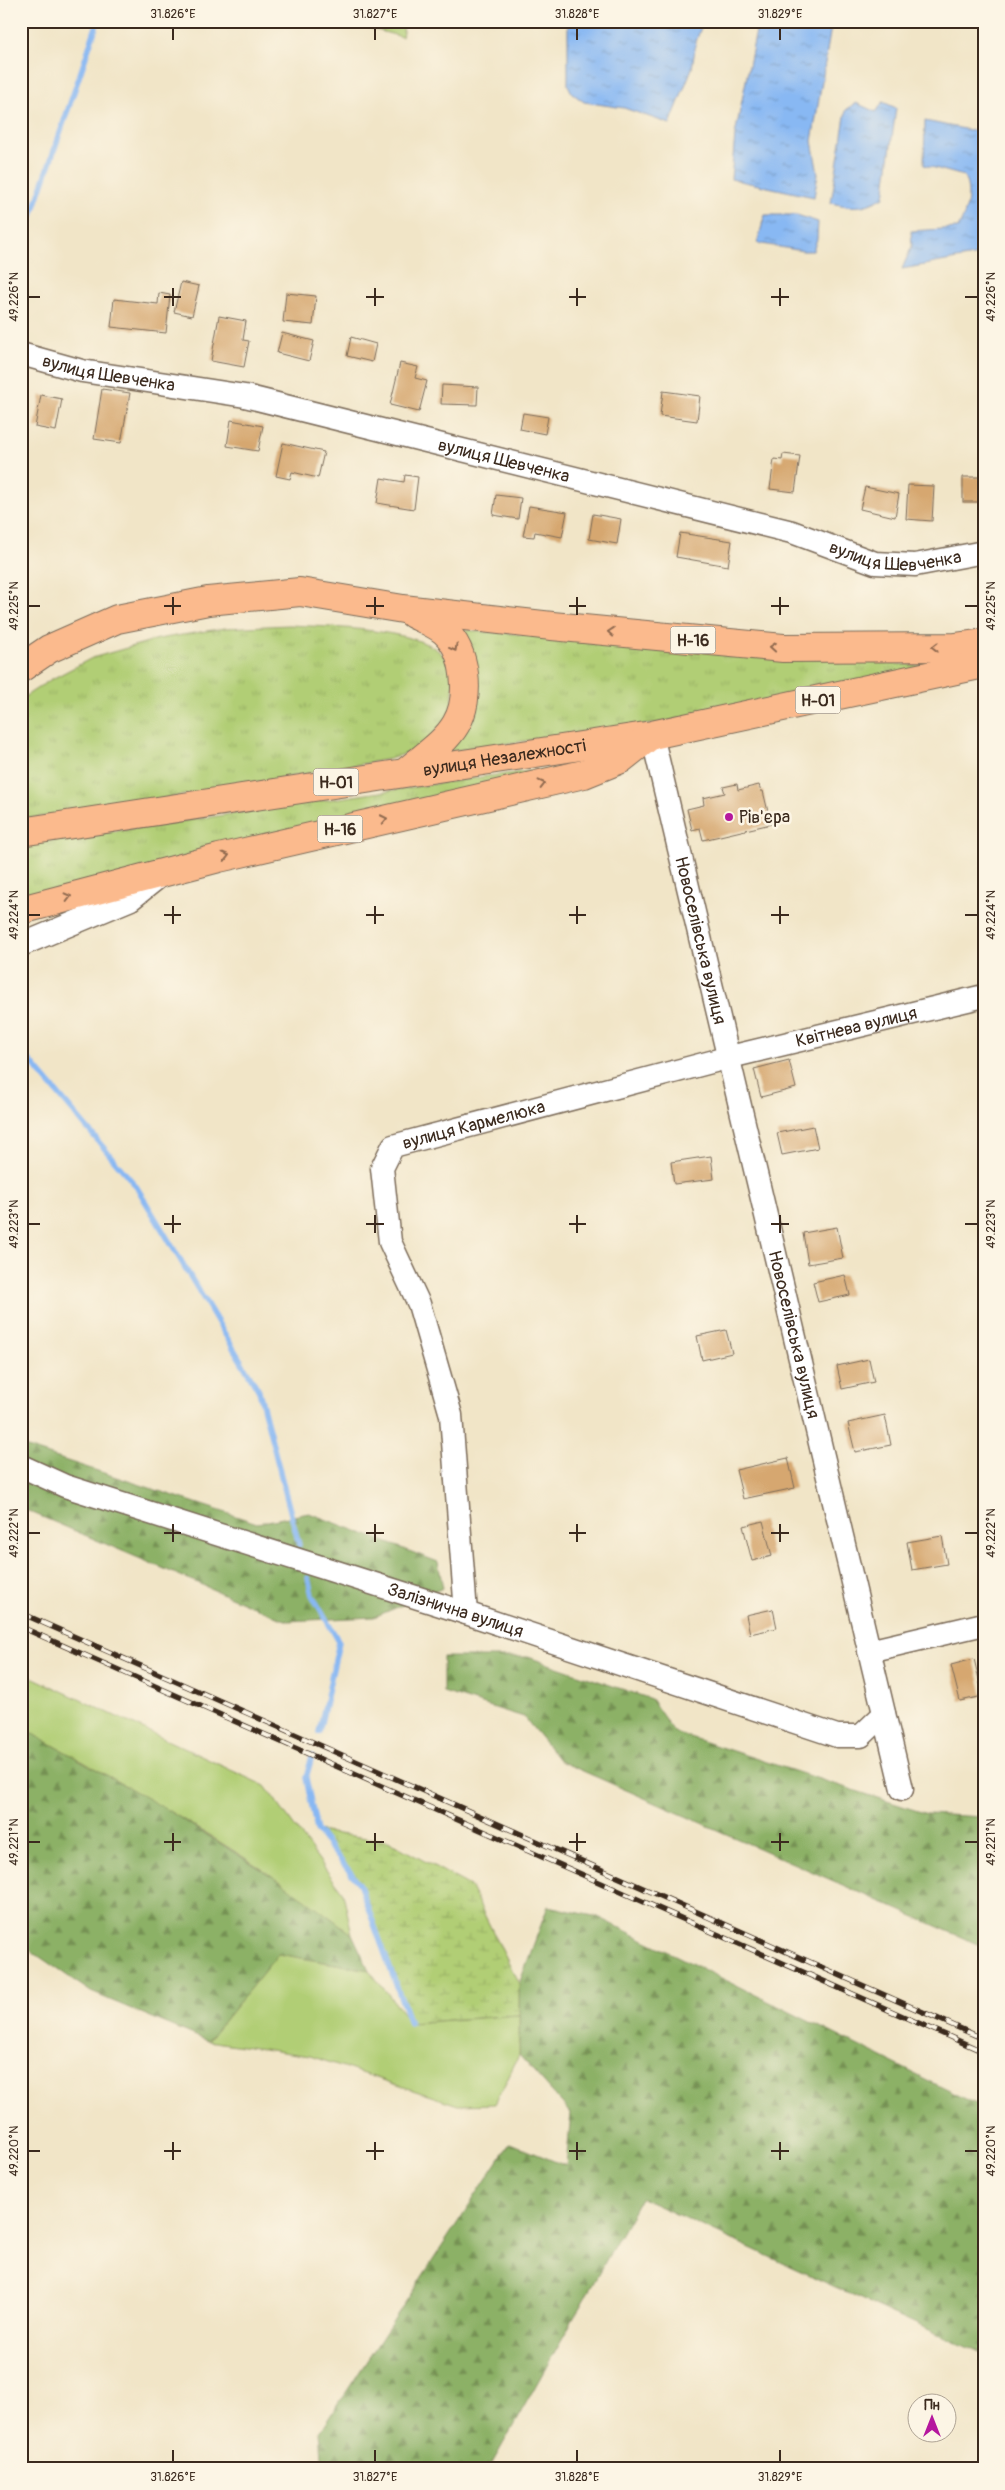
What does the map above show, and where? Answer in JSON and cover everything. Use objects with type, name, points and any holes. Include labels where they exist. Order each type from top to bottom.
[{"type":"main road","name":"Н-16","points":[[21,668],[50,649],[118,619],[208,601],[300,592],[403,609],[552,626],[783,648],[955,647],[984,643]]},
{"type":"main road","points":[[403,609],[444,631],[456,650],[462,665],[466,693],[464,707],[456,725],[442,741],[406,772]]},
{"type":"main road","name":"вулиця Незалежності","points":[[21,832],[652,735],[984,664]]},
{"type":"main road","name":"Н-16","points":[[21,910],[377,820],[488,797],[584,774],[621,759],[652,735]]},
{"type":"street","name":"вулиця Шевченка","points":[[21,354],[82,371],[245,396],[792,532],[875,563],[915,565],[984,552]]},
{"type":"street","name":"Новоселівська вулиця","points":[[652,735],[730,1057],[902,1789]]},
{"type":"street","points":[[21,945],[131,899],[166,872]]},
{"type":"street","name":"Квітнева вулиця","points":[[730,1057],[984,996]]},
{"type":"street","name":"вулиця Кармелюка","points":[[466,1613],[451,1415],[419,1304],[390,1242],[382,1168],[393,1146],[730,1057]]},
{"type":"street","name":"Залізнична вулиця","points":[[21,1466],[65,1486],[466,1613],[837,1736],[861,1736],[884,1714]]},
{"type":"street","points":[[869,1651],[984,1624]]},
{"type":"green space","points":[[344,21],[405,21],[402,37]]},
{"type":"green space","points":[[289,625],[369,630],[411,638],[428,645],[441,653],[455,671],[451,713],[421,748],[390,759],[92,811],[21,819],[21,699],[50,680],[92,658],[158,639],[225,628]]},
{"type":"green space","points":[[452,629],[938,667],[658,723],[435,753],[459,736]]},
{"type":"green space","points":[[601,763],[21,898],[21,845],[489,776]]},
{"type":"green space","points":[[21,1446],[257,1523],[309,1513],[438,1562],[443,1588],[374,1617],[287,1621],[21,1508]]},
{"type":"green space","points":[[443,1657],[528,1657],[651,1699],[674,1732],[927,1814],[984,1817],[984,1947],[560,1761],[524,1717],[443,1692]]},
{"type":"green space","points":[[21,1672],[265,1786],[343,1893],[352,1934],[273,1876],[232,1850],[148,1799],[21,1727]]},
{"type":"green space","points":[[21,1727],[158,1804],[308,1899],[352,1934],[369,1970],[278,1954],[208,2041],[91,1992],[21,1944]]},
{"type":"green space","points":[[317,1831],[388,1841],[470,1886],[519,1984],[519,2015],[410,2023],[359,1883]]},
{"type":"green space","points":[[548,1906],[598,1917],[984,2108],[984,2355],[641,2198],[489,2469],[323,2469],[320,2432],[510,2143],[566,2166],[571,2113],[519,2055],[519,1984]]},
{"type":"green space","points":[[278,1954],[369,1970],[411,2023],[519,2015],[519,2055],[495,2104],[458,2105],[310,2056],[208,2041]]},
{"type":"water","points":[[568,21],[703,21],[696,42],[692,68],[670,124],[624,108],[584,102],[572,93],[568,85]]},
{"type":"water","points":[[758,21],[832,21],[812,141],[818,174],[814,197],[731,179],[735,135]]},
{"type":"water","points":[[883,102],[896,108],[884,197],[870,204],[858,206],[831,203],[846,110],[856,103],[876,112]]},
{"type":"water","points":[[925,121],[984,133],[984,254],[902,269],[912,246],[911,231],[958,228],[964,215],[968,196],[964,176],[924,165]]},
{"type":"water","points":[[765,215],[797,215],[818,222],[817,239],[813,251],[757,243]]},
{"type":"building","points":[[181,282],[199,286],[192,316],[174,312]]},
{"type":"building","points":[[159,293],[170,295],[166,333],[111,327],[114,299],[158,304]]},
{"type":"building","points":[[286,293],[316,296],[313,325],[283,322]]},
{"type":"building","points":[[219,316],[246,321],[243,340],[249,341],[244,367],[211,361]]},
{"type":"building","points":[[282,333],[314,341],[309,361],[277,353]]},
{"type":"building","points":[[351,337],[376,344],[372,362],[347,356]]},
{"type":"building","points":[[400,363],[418,367],[415,378],[427,381],[419,412],[390,405]]},
{"type":"building","points":[[442,385],[478,387],[477,405],[441,404]]},
{"type":"building","points":[[21,386],[26,388],[22,404],[21,404]]},
{"type":"building","points":[[102,389],[130,393],[121,443],[94,439]]},
{"type":"building","points":[[663,391],[700,396],[697,421],[660,416]]},
{"type":"building","points":[[41,395],[62,399],[56,431],[35,427]]},
{"type":"building","points":[[523,413],[548,417],[545,434],[520,429]]},
{"type":"building","points":[[231,420],[263,426],[258,451],[227,446]]},
{"type":"building","points":[[283,443],[324,452],[318,478],[292,472],[290,479],[276,476]]},
{"type":"building","points":[[783,454],[800,456],[795,492],[770,489],[774,459],[782,460]]},
{"type":"building","points":[[405,475],[418,477],[414,509],[377,503],[381,478],[404,482]]},
{"type":"building","points":[[963,477],[984,477],[984,502],[963,502]]},
{"type":"building","points":[[908,485],[934,486],[932,521],[906,519]]},
{"type":"building","points":[[865,487],[899,494],[895,517],[860,509]]},
{"type":"building","points":[[496,495],[521,498],[518,519],[493,515]]},
{"type":"building","points":[[529,506],[567,512],[562,537],[535,532],[534,537],[523,536]]},
{"type":"building","points":[[593,514],[621,519],[617,544],[589,539]]},
{"type":"building","points":[[680,533],[732,541],[728,566],[676,557]]},
{"type":"building","name":"Рів'єра","points":[[737,784],[738,790],[759,785],[761,791],[763,791],[771,824],[703,840],[700,828],[692,830],[687,809],[704,805],[703,798],[725,793],[723,787]]},
{"type":"building","points":[[789,1060],[796,1088],[761,1097],[754,1069]]},
{"type":"building","points":[[813,1126],[818,1148],[782,1155],[777,1133]]},
{"type":"building","points":[[711,1156],[714,1179],[674,1184],[671,1162]]},
{"type":"building","points":[[837,1227],[843,1258],[808,1264],[803,1233]]},
{"type":"building","points":[[845,1275],[850,1295],[818,1302],[813,1282]]},
{"type":"building","points":[[726,1330],[732,1353],[702,1360],[697,1336]]},
{"type":"building","points":[[869,1359],[874,1382],[842,1389],[837,1366]]},
{"type":"building","points":[[885,1415],[891,1445],[855,1452],[848,1423]]},
{"type":"building","points":[[788,1458],[795,1488],[743,1499],[736,1470]]},
{"type":"building","points":[[763,1521],[772,1556],[752,1561],[743,1526]]},
{"type":"building","points":[[942,1536],[947,1564],[912,1570],[907,1542]]},
{"type":"building","points":[[773,1609],[777,1628],[750,1634],[746,1615]]},
{"type":"building","points":[[974,1659],[983,1696],[960,1701],[951,1665]]},
{"type":"waterway","points":[[21,248],[98,21]]},
{"type":"waterway","points":[[21,1050],[136,1186],[259,1391],[299,1545]]},
{"type":"waterway","points":[[308,1578],[312,1595],[339,1642],[319,1732]]},
{"type":"waterway","points":[[312,1756],[306,1778],[317,1831],[359,1883],[410,2023]]},
{"type":"railway","points":[[21,1613],[984,2039]]},
{"type":"railway","points":[[21,1627],[984,2052]]},
{"type":"place","name":"Рів'єра","points":[[729,817]]}]
